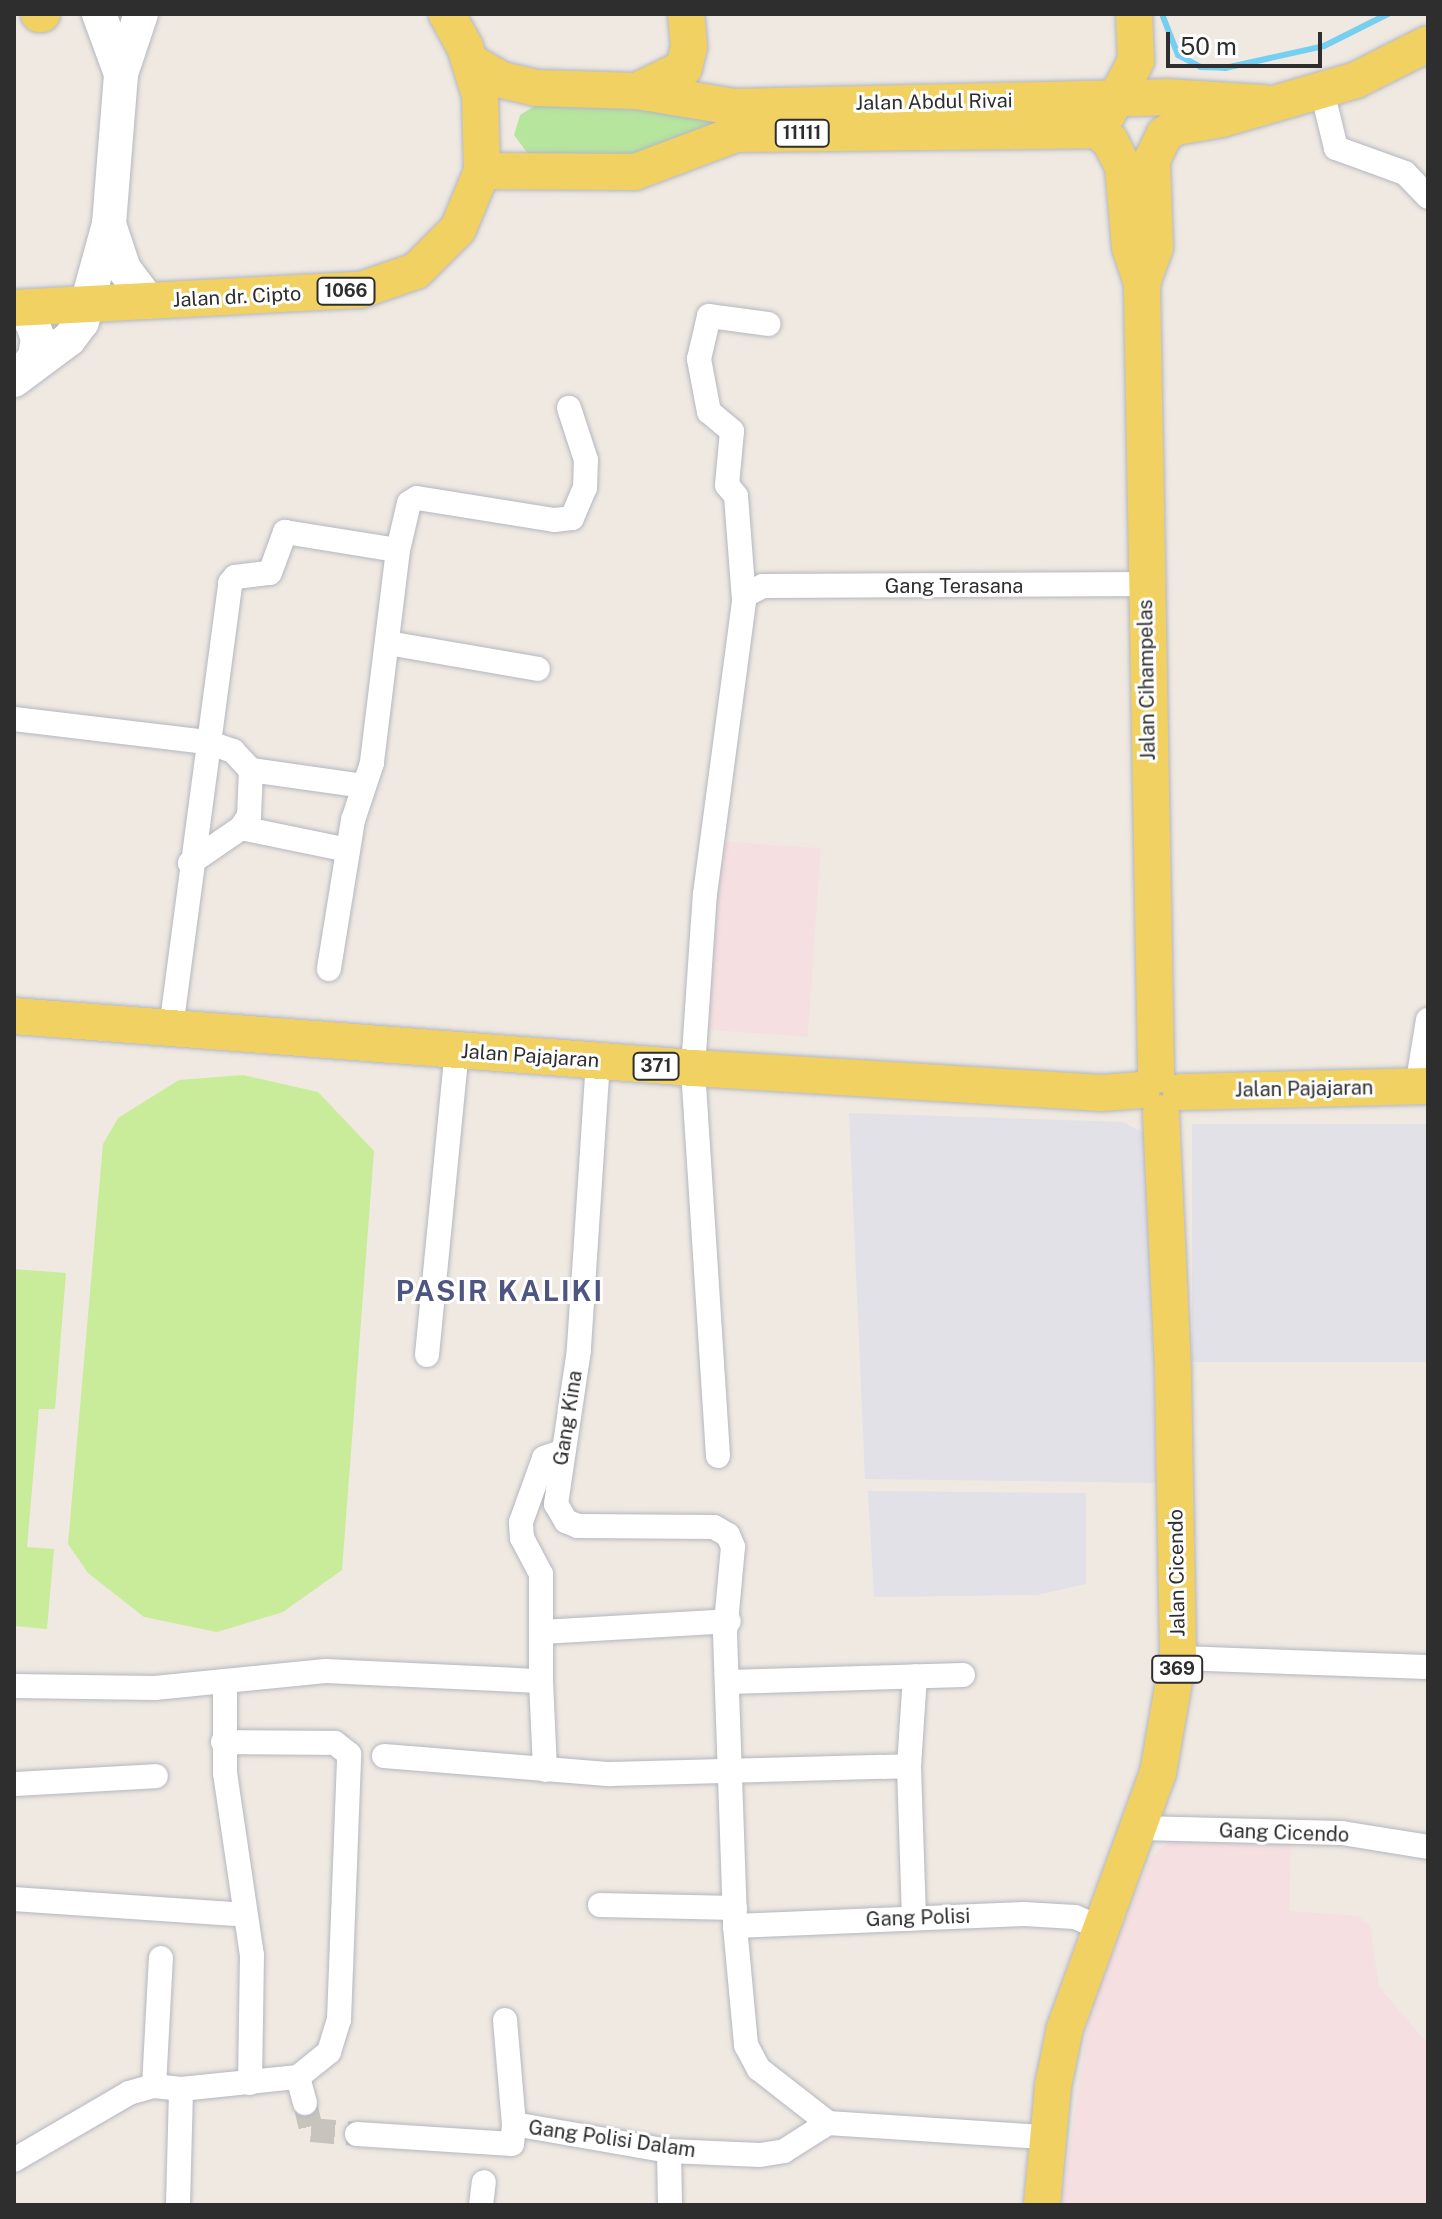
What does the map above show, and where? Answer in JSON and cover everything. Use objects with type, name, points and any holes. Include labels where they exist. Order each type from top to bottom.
[{"type":"main road","points":[[99,14],[121,74]]},
{"type":"main road","points":[[19,376],[69,339],[87,306],[109,224],[121,74],[141,14]]},
{"type":"main road","points":[[447,14],[471,62],[498,171]]},
{"type":"main road","points":[[637,91],[684,68],[689,47],[686,14]]},
{"type":"main road","points":[[1097,130],[1119,98],[1136,61],[1134,14]]},
{"type":"main road","points":[[1322,91],[1355,63],[1428,19]]},
{"type":"main road","points":[[1263,103],[1322,91],[1428,44]]},
{"type":"main road","points":[[1136,61],[1152,88],[1176,97]]},
{"type":"main road","name":"Jalan Abdul Rivai","points":[[471,62],[502,80],[537,88],[637,91],[735,107],[1176,97],[1263,103]]},
{"type":"main road","points":[[498,171],[502,157],[498,122],[505,106],[537,88]]},
{"type":"main road","name":"Jalan Cihampelas","points":[[1142,285],[1155,247],[1152,160],[1156,146],[1176,127],[1222,119],[1263,103]]},
{"type":"main road","name":"Jalan Abdul Rivai","points":[[498,171],[635,172],[736,134],[1097,130]]},
{"type":"main road","name":"Jalan Cihampelas","points":[[1097,130],[1110,141],[1123,166],[1130,247],[1142,285],[1146,584],[1160,1092]]},
{"type":"main road","name":"Jalan dr. Cipto","points":[[15,308],[361,290],[402,279],[428,262],[458,229],[498,171]]},
{"type":"main road","points":[[109,224],[124,269],[149,302]]},
{"type":"main road","points":[[15,308],[31,320],[38,338],[35,357],[19,376]]},
{"type":"main road","name":"Jalan Pajajaran","points":[[14,1016],[693,1068],[1102,1093],[1422,1086]]},
{"type":"main road","name":"Jalan Cicendo","points":[[1042,2205],[1047,2137],[1065,2028],[1098,1927],[1139,1828],[1170,1721],[1178,1658],[1173,1358],[1160,1092]]},
{"type":"street","points":[[1322,91],[1336,148],[1405,173],[1428,197]]},
{"type":"street","points":[[718,1456],[693,1068],[717,809],[753,591],[736,496],[727,485],[732,431],[709,412],[699,352],[709,316],[768,324]]},
{"type":"street","points":[[329,969],[348,850],[363,786],[372,763],[398,550],[409,503],[417,498],[554,520],[572,518],[585,488],[586,460],[569,408]]},
{"type":"street","points":[[171,1028],[190,863],[231,580],[270,573],[285,532],[398,550]]},
{"type":"street","name":"Gang Terasana","points":[[753,591],[1146,584]]},
{"type":"street","points":[[388,643],[538,669]]},
{"type":"street","points":[[14,719],[207,742],[233,751],[251,770],[254,788],[241,828],[190,863]]},
{"type":"street","points":[[251,770],[363,786]]},
{"type":"street","points":[[241,828],[348,850]]},
{"type":"street","points":[[1422,1086],[1428,1020]]},
{"type":"street","points":[[427,1355],[457,1050]]},
{"type":"street","name":"Gang Kina","points":[[598,1061],[579,1350],[556,1504],[566,1521],[578,1526],[714,1527],[728,1535],[733,1547],[729,1621]]},
{"type":"street","points":[[545,1770],[541,1574],[522,1538],[521,1522],[544,1458],[563,1451]]},
{"type":"street","points":[[541,1632],[729,1621],[735,1917],[746,2045],[759,2069],[828,2123],[1047,2137]]},
{"type":"street","points":[[1178,1658],[1428,1667]]},
{"type":"street","points":[[14,1686],[155,1688],[326,1671],[541,1681]]},
{"type":"street","points":[[728,1682],[963,1675]]},
{"type":"street","points":[[914,1918],[909,1766],[915,1676]]},
{"type":"street","points":[[225,1681],[223,1742],[252,1955],[250,2083]]},
{"type":"street","points":[[14,2160],[115,2098],[154,2086],[181,2089],[298,2077],[329,2052],[339,2020],[349,1754],[335,1743],[223,1742]]},
{"type":"street","points":[[384,1756],[545,1770],[731,1772],[909,1766]]},
{"type":"street","points":[[14,1784],[156,1776]]},
{"type":"street","name":"Gang Cicendo","points":[[1139,1828],[1342,1833],[1428,1847]]},
{"type":"street","points":[[14,1899],[234,1914]]},
{"type":"street","name":"Gang Polisi","points":[[600,1905],[735,1917],[1037,1915],[1075,1917],[1098,1927]]},
{"type":"street","points":[[154,2086],[161,1958]]},
{"type":"street","points":[[505,2020],[514,2124]]},
{"type":"street","points":[[298,2077],[305,2103]]},
{"type":"street","points":[[178,2205],[181,2089]]},
{"type":"street","name":"Gang Polisi Dalam","points":[[357,2134],[512,2144],[514,2124],[669,2151],[784,2151],[828,2123]]},
{"type":"street","points":[[669,2151],[670,2205]]},
{"type":"shaded area","points":[[717,841],[821,848],[808,1037],[704,1030]]},
{"type":"shaded area","points":[[849,1113],[1123,1122],[1146,1134],[1156,1483],[865,1479]]},
{"type":"shaded area","points":[[1192,1124],[1428,1124],[1428,1362],[1192,1362]]},
{"type":"shaded area","points":[[868,1491],[1086,1493],[1086,1584],[1037,1595],[874,1597]]},
{"type":"shaded area","points":[[1172,1838],[1291,1843],[1289,1911],[1358,1916],[1370,1926],[1379,1987],[1428,2044],[1428,2205],[1061,2205],[1090,2012],[1149,1861]]},
{"type":"green space","points":[[538,104],[640,105],[669,115],[732,124],[640,157],[531,158],[514,135],[520,115]]},
{"type":"green space","points":[[243,1075],[318,1092],[374,1151],[342,1570],[283,1612],[217,1632],[144,1617],[88,1573],[68,1544],[103,1144],[118,1118],[179,1080]]},
{"type":"green space","points":[[14,1269],[66,1273],[55,1409],[39,1409],[27,1547],[54,1549],[47,1629],[14,1626]]},
{"type":"waterway","points":[[1162,14],[1178,55],[1201,67],[1225,68],[1324,46],[1388,14]]},
{"type":"tunnel","points":[[305,2103],[311,2130],[357,2134]]},
{"type":"district","name":"PASIR KALIKI","points":[[500,1291]]}]
